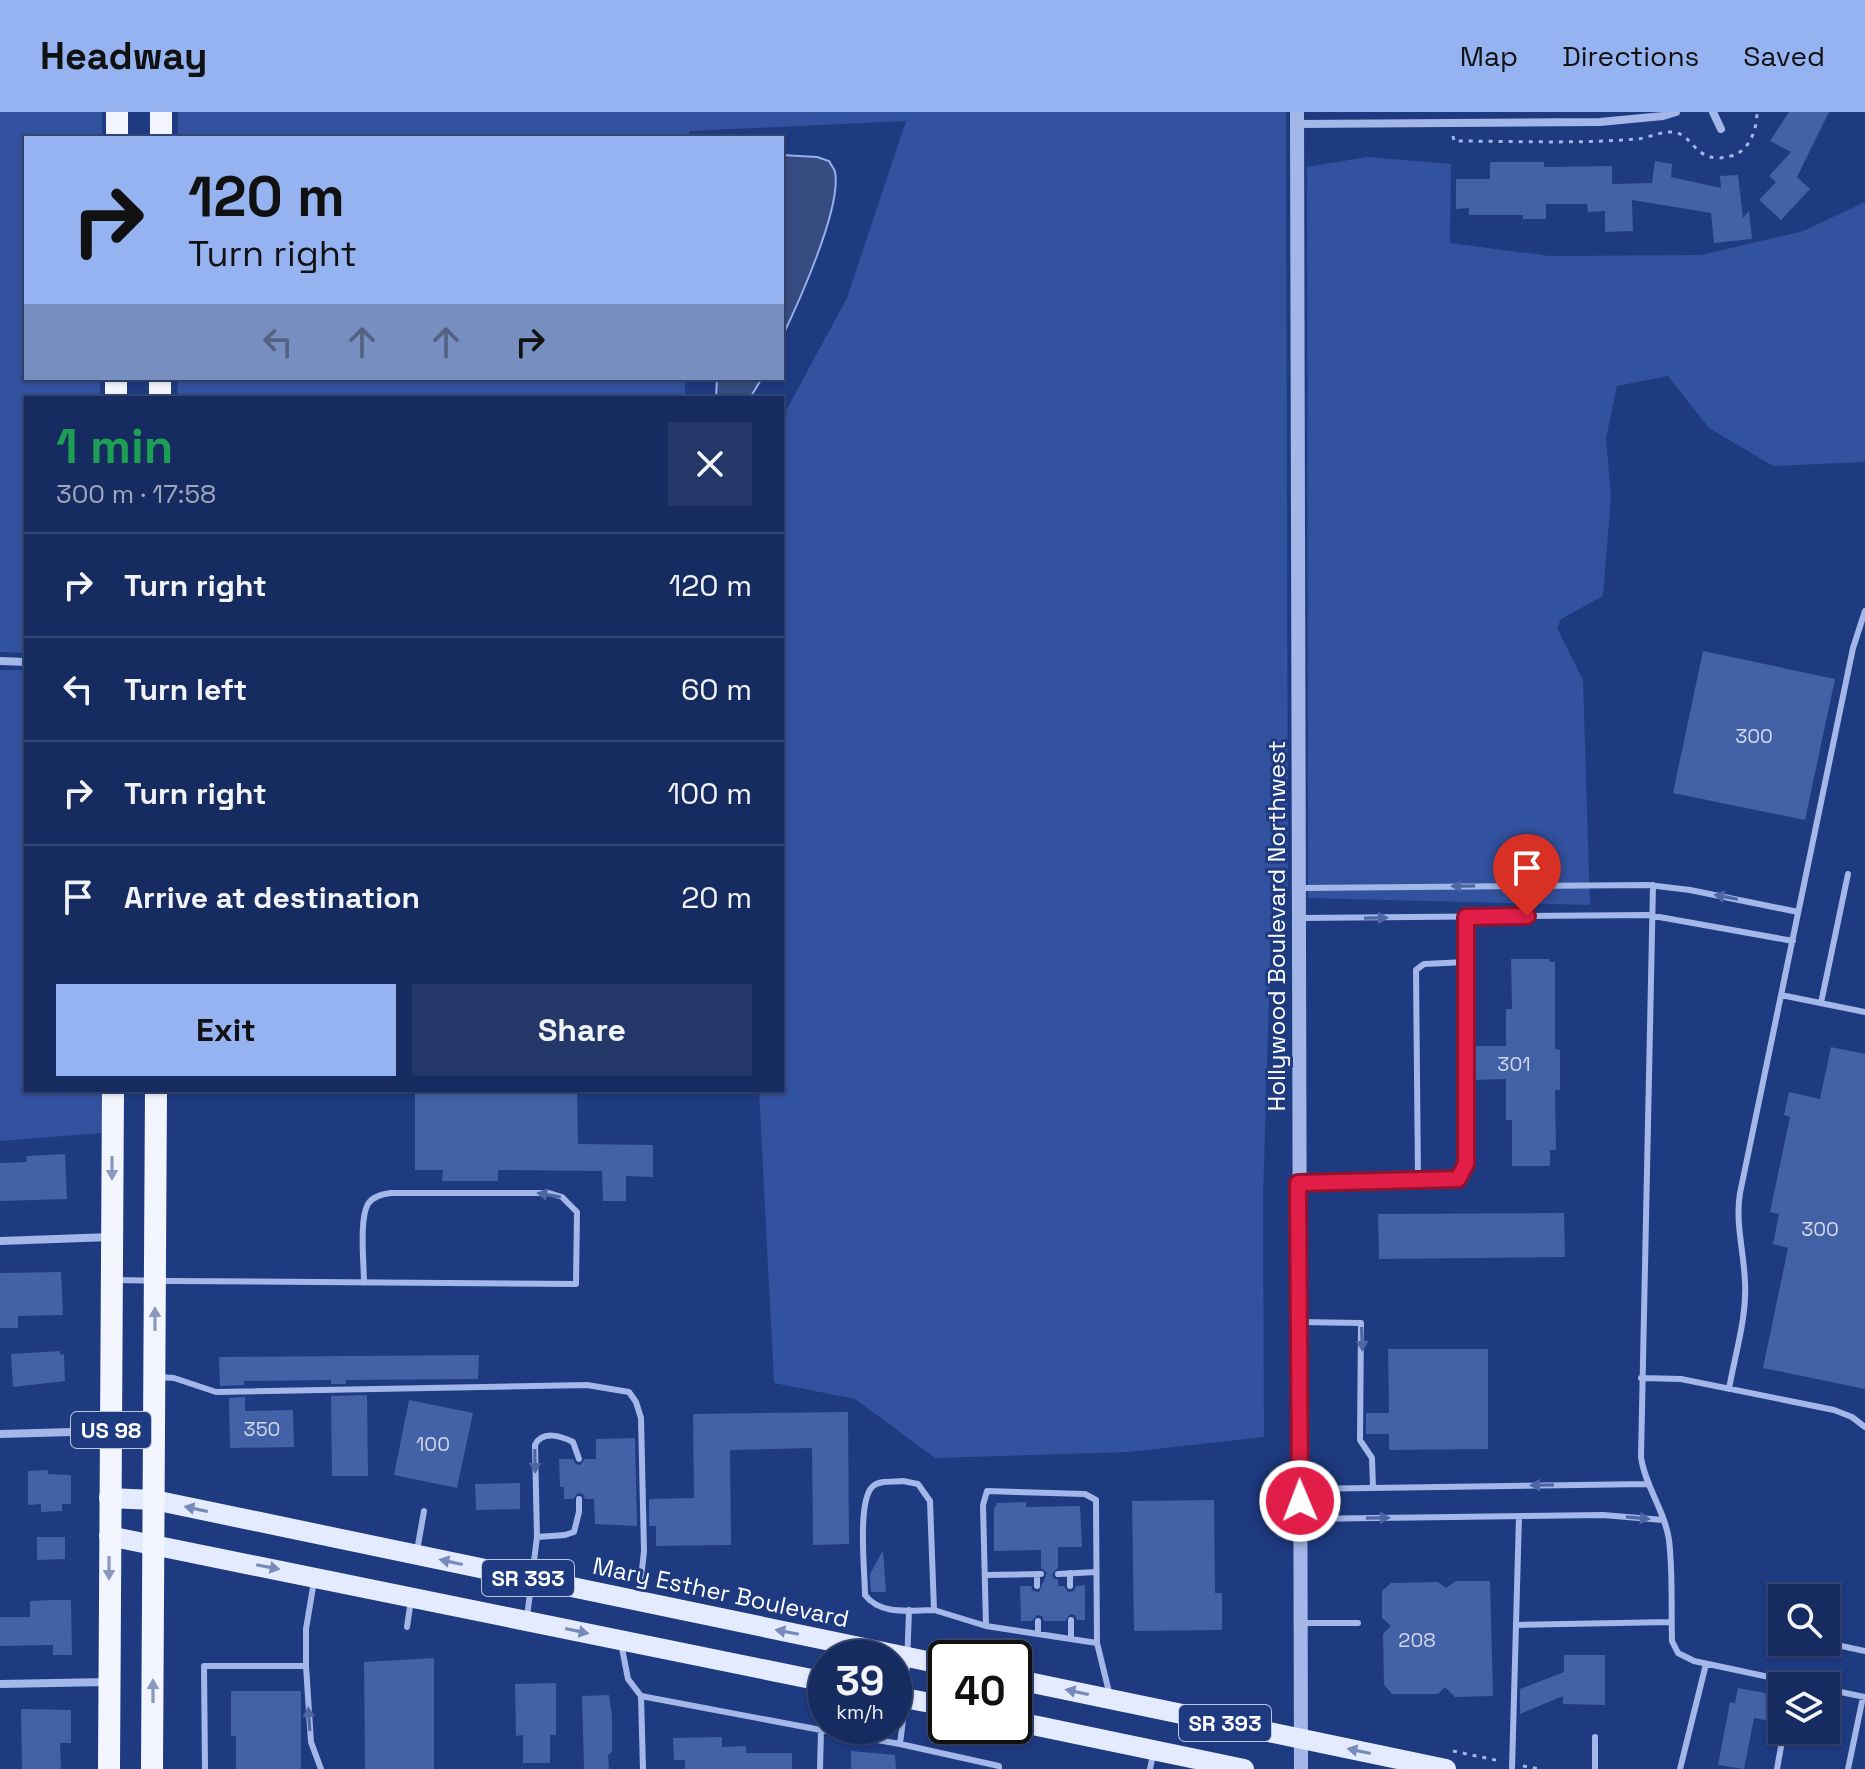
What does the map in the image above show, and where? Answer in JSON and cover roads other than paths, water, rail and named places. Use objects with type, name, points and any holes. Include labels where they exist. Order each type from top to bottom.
[{"type":"highway","points":[[117,112],[117,136]]},
{"type":"highway","points":[[161,112],[161,136]]},
{"type":"highway","name":"US 98","points":[[109,1769],[113,1092]]},
{"type":"highway","name":"US 98","points":[[152,1769],[156,1092]]},
{"type":"main road","name":"Mary Esther Boulevard","points":[[109,1498],[154,1500],[827,1640]]},
{"type":"main road","name":"SR 393","points":[[109,1536],[808,1678]]},
{"type":"main road","name":"SR 393","points":[[1032,1683],[1446,1769]]},
{"type":"main road","name":"SR 393","points":[[1032,1726],[1152,1760],[1244,1769]]},
{"type":"street","points":[[1472,112],[1473,123]]},
{"type":"street","points":[[1297,118],[1453,123],[1600,122],[1676,112]]},
{"type":"street","points":[[1713,112],[1721,129]]},
{"type":"street","name":"Hollywood Boulevard Northwest","points":[[1297,118],[1301,1769]]},
{"type":"street","points":[[0,661],[24,662]]},
{"type":"street","points":[[0,1241],[112,1237]]},
{"type":"street","points":[[0,1434],[111,1431]]},
{"type":"street","points":[[0,1684],[109,1682]]},
{"type":"lane","points":[[1729,1389],[1745,1306],[1737,1208],[1853,648],[1865,611]]},
{"type":"lane","points":[[1821,1003],[1848,874]]},
{"type":"lane","points":[[1653,885],[1641,1457],[1669,1540],[1672,1641],[1678,1653],[1706,1664],[1768,1678]]},
{"type":"lane","points":[[1298,888],[1653,885],[1798,912]]},
{"type":"lane","points":[[1298,918],[1652,915],[1793,941]]},
{"type":"lane","points":[[1298,1183],[1458,1179],[1466,1164],[1466,917]]},
{"type":"lane","points":[[1418,1180],[1416,970],[1424,964],[1466,962]]},
{"type":"lane","points":[[1781,995],[1865,1012]]},
{"type":"lane","points":[[112,1280],[364,1283],[576,1284],[577,1212],[562,1197],[549,1193],[379,1195],[368,1203],[364,1218],[364,1283]]},
{"type":"lane","points":[[1299,1322],[1361,1323],[1360,1440],[1372,1458],[1373,1488]]},
{"type":"lane","points":[[155,1377],[174,1378],[216,1392],[587,1385],[629,1392],[641,1418],[644,1551],[638,1601]]},
{"type":"lane","points":[[1641,1378],[1672,1378],[1834,1410],[1852,1417],[1865,1427]]},
{"type":"lane","points":[[526,1620],[537,1537],[535,1445],[544,1436],[564,1438],[573,1442],[579,1459]]},
{"type":"lane","points":[[934,1610],[930,1501],[918,1484],[903,1481],[880,1483],[871,1488],[864,1513],[865,1595],[875,1605],[891,1611],[934,1610],[986,1626],[1097,1643]]},
{"type":"lane","points":[[1300,1489],[1648,1484]]},
{"type":"lane","points":[[986,1626],[983,1505],[987,1491],[1085,1494],[1096,1500],[1097,1643],[1110,1699]]},
{"type":"lane","points":[[537,1537],[574,1532],[579,1499]]},
{"type":"lane","points":[[416,1555],[424,1511]]},
{"type":"lane","points":[[1300,1519],[1603,1515],[1663,1520]]},
{"type":"lane","points":[[1512,1769],[1519,1516]]},
{"type":"lane","points":[[1058,1574],[1096,1572]]},
{"type":"lane","points":[[1070,1573],[1070,1586]]},
{"type":"lane","points":[[985,1575],[1039,1574],[1037,1586]]},
{"type":"lane","points":[[315,1577],[306,1629],[306,1666],[311,1742],[321,1769]]},
{"type":"lane","points":[[407,1627],[411,1597]]},
{"type":"lane","points":[[909,1610],[909,1640]]},
{"type":"lane","points":[[1071,1620],[1071,1639]]},
{"type":"lane","points":[[1038,1621],[1038,1634]]},
{"type":"lane","points":[[1516,1625],[1671,1622]]},
{"type":"lane","points":[[1300,1623],[1358,1623]]},
{"type":"lane","points":[[620,1639],[628,1679],[641,1696],[643,1769]]},
{"type":"lane","points":[[1840,1646],[1865,1651]]},
{"type":"lane","points":[[1683,1768],[1706,1664]]},
{"type":"lane","points":[[205,1769],[204,1666],[306,1666]]},
{"type":"lane","points":[[1840,1692],[1864,1697],[1848,1769]]},
{"type":"lane","points":[[641,1696],[808,1728]]},
{"type":"lane","points":[[1595,1737],[1595,1769]]},
{"type":"lane","points":[[820,1769],[821,1744]]},
{"type":"lane","points":[[900,1744],[999,1766],[999,1769]]},
{"type":"lane","points":[[1777,1769],[1781,1744]]}]
